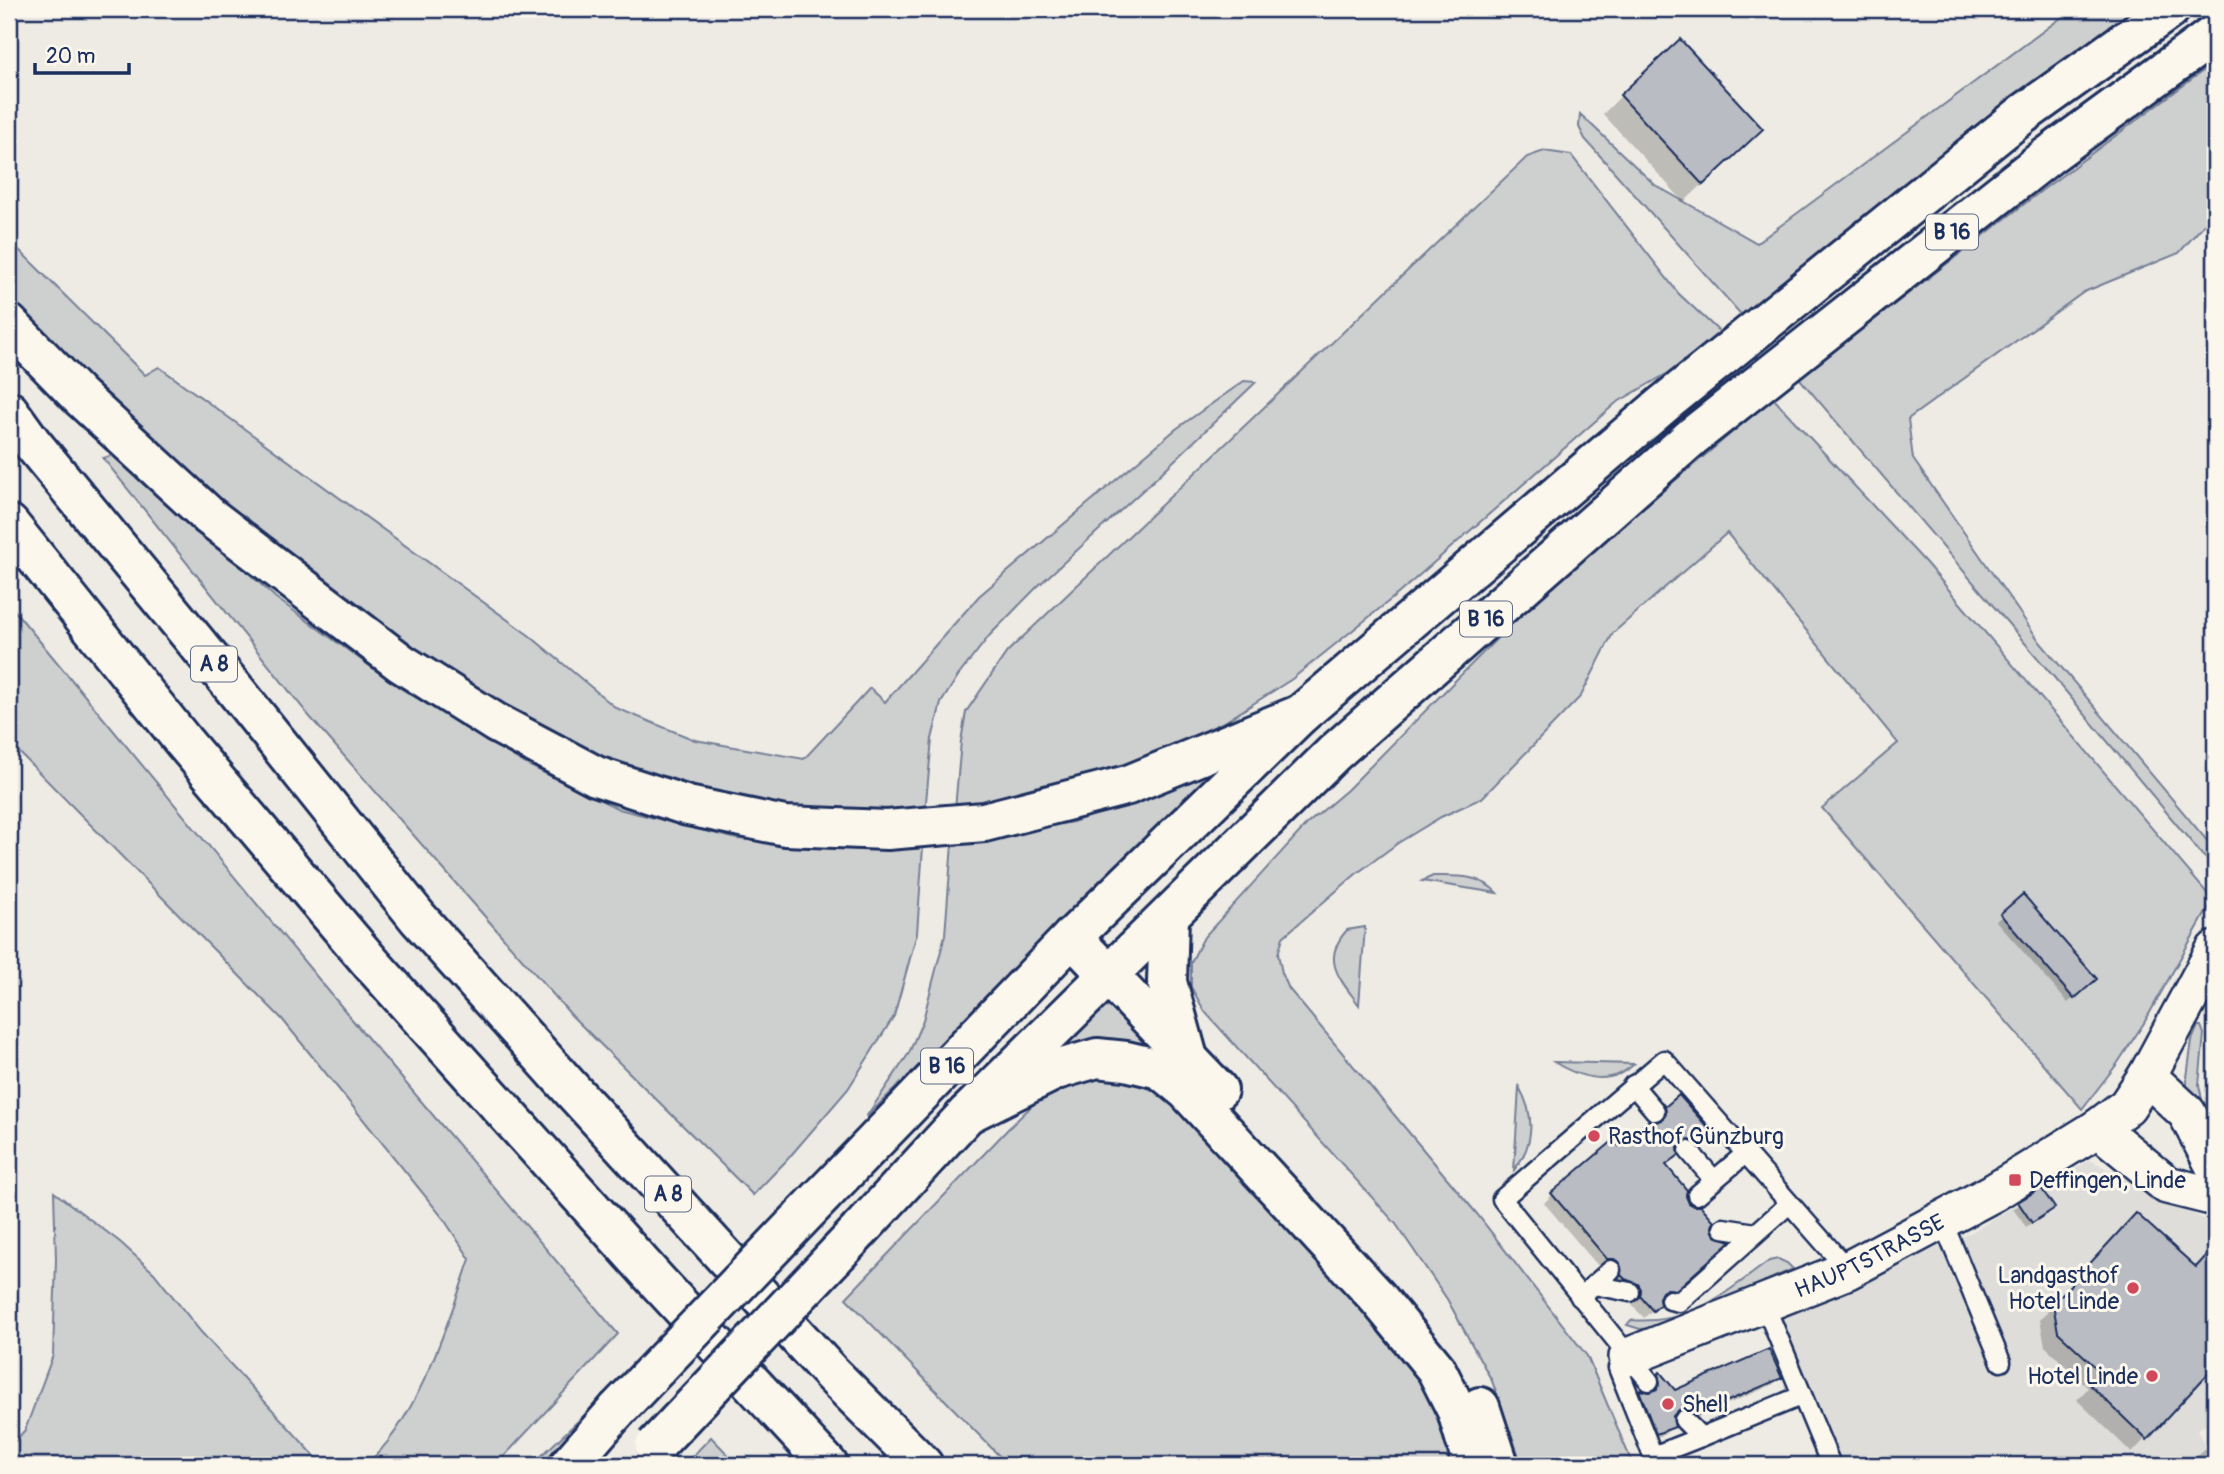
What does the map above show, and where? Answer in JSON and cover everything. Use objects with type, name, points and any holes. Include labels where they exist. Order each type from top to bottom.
[{"type":"main road","name":"B 16","points":[[569,1465],[617,1410],[1072,937],[1301,714],[1665,403],[2023,114],[2170,9]]},
{"type":"main road","name":"B 16","points":[[646,1456],[967,1114],[1334,753],[1693,436],[2048,156],[2215,34]]},
{"type":"main road","points":[[9,324],[80,397],[209,516],[401,663],[496,723],[596,776],[688,806],[785,826],[887,830],[984,822],[1128,785],[1301,714]]},
{"type":"main road","name":"A 8","points":[[9,411],[32,443],[418,918],[571,1090],[830,1372],[923,1465]]},
{"type":"main road","points":[[9,524],[183,741],[371,963],[647,1270],[828,1465]]},
{"type":"main road","points":[[1169,917],[1167,982],[1188,1059]]},
{"type":"main road","points":[[1072,937],[1388,1270],[1438,1333],[1471,1386],[1485,1418],[1499,1465]]},
{"type":"main road","points":[[967,1114],[1056,1070],[1097,1058],[1160,1069],[1187,1091],[1367,1286],[1436,1369],[1457,1411],[1470,1465]]},
{"type":"street","name":"HAUPTSTRASSE","points":[[1639,1369],[1764,1303],[1848,1270],[1993,1193],[2098,1128],[2127,1106],[2147,1076],[2215,950]]},
{"type":"street","points":[[2147,1076],[2187,1112],[2215,1167]]},
{"type":"street","points":[[2098,1128],[2167,1185],[2215,1197]]},
{"type":"lane","points":[[1639,1369],[1587,1291],[1502,1199],[1664,1060],[1848,1270]]},
{"type":"lane","points":[[1633,1085],[1655,1111]]},
{"type":"lane","points":[[1689,1151],[1714,1180]]},
{"type":"lane","points":[[1697,1195],[1745,1154]]},
{"type":"lane","points":[[1670,1300],[1679,1302],[1789,1205]]},
{"type":"lane","points":[[1942,1220],[2001,1362]]},
{"type":"lane","points":[[1723,1228],[1756,1233]]},
{"type":"lane","points":[[1587,1291],[1611,1270]]},
{"type":"lane","points":[[1587,1291],[1630,1292]]},
{"type":"lane","points":[[1764,1303],[1830,1465]]},
{"type":"lane","points":[[1639,1369],[1618,1368],[1653,1456],[1801,1396]]},
{"type":"lane","points":[[1684,1420],[1701,1437]]},
{"type":"shaded area","points":[[2073,9],[2141,9],[1745,319],[1585,139],[1579,127],[1580,114],[1655,185],[1757,243]]},
{"type":"shaded area","points":[[2215,62],[2215,212],[2179,253],[2084,292],[1908,419],[1913,459],[2040,642],[2215,850],[2215,866],[2202,855],[1799,378],[2041,191]]},
{"type":"shaded area","points":[[1544,151],[1571,155],[1679,294],[1724,336],[1694,358],[1616,403],[1399,593],[1292,679],[1226,721],[1125,769],[955,809],[966,712],[1007,652],[1527,157]]},
{"type":"shaded area","points":[[9,240],[145,375],[159,367],[530,636],[616,708],[695,740],[804,759],[870,688],[885,702],[979,596],[1176,429],[1244,381],[1256,382],[1038,586],[990,635],[958,676],[941,703],[932,739],[925,812],[781,808],[631,774],[489,703],[412,648],[234,513],[54,349],[9,297]]},
{"type":"shaded area","points":[[1773,398],[1926,563],[2213,900],[2144,1023],[2082,1109],[1822,808],[1898,743],[1727,533],[1613,633],[1581,696],[1482,798],[1441,817],[1398,843],[1356,874],[1283,937],[1278,954],[1289,989],[1477,1214],[1587,1356],[1633,1465],[1522,1465],[1492,1381],[1447,1299],[1396,1224],[1205,1012],[1191,987],[1191,962],[1204,937],[1307,824],[1347,790],[1545,590]]},
{"type":"shaded area","points":[[118,454],[276,598],[400,688],[526,764],[619,809],[737,839],[837,847],[923,847],[917,933],[894,1016],[848,1089],[753,1195],[572,1016],[310,717],[103,458]]},
{"type":"shaded area","points":[[9,604],[355,1023],[618,1334],[496,1465],[365,1465],[400,1425],[415,1398],[441,1340],[470,1259],[443,1218],[282,1019],[9,742]]},
{"type":"shaded area","points":[[1245,747],[866,1117],[909,1053],[923,1020],[945,935],[952,844],[1073,822],[1154,793]]},
{"type":"shaded area","points":[[1433,876],[1476,879],[1497,893],[1422,881]]},
{"type":"shaded area","points":[[1365,927],[1359,1005],[1340,978],[1334,960],[1339,941],[1347,930]]},
{"type":"shaded area","points":[[1117,1008],[1158,1050],[1091,1045],[1063,1047],[1096,1010]]},
{"type":"shaded area","points":[[2198,1026],[2201,1026],[2204,1034],[2199,1085],[2205,1113],[2197,1112],[2187,1086],[2192,1040]]},
{"type":"shaded area","points":[[1554,1062],[1634,1064],[1615,1076],[1595,1078],[1584,1076]]},
{"type":"shaded area","points":[[1084,1076],[1117,1079],[1142,1086],[1165,1098],[1192,1119],[1415,1366],[1445,1426],[1453,1465],[1008,1465],[846,1298],[1048,1090]]},
{"type":"shaded area","points":[[1519,1087],[1528,1108],[1530,1129],[1526,1150],[1514,1170]]},
{"type":"shaded area","points":[[2090,1160],[2215,1225],[2215,1419],[2198,1429],[2212,1465],[1833,1465],[1774,1321],[1972,1232]]},
{"type":"shaded area","points":[[54,1192],[120,1242],[154,1273],[201,1332],[323,1465],[9,1465],[9,1448],[25,1430],[53,1355],[56,1259]]},
{"type":"shaded area","points":[[1778,1259],[1793,1269],[1662,1327],[1640,1329],[1627,1325],[1631,1320],[1671,1318],[1689,1312],[1721,1295],[1769,1261]]},
{"type":"shaded area","points":[[600,1400],[607,1404],[549,1465],[532,1465]]},
{"type":"shaded area","points":[[711,1437],[738,1465],[684,1465]]},
{"type":"building","points":[[1680,39],[1763,129],[1703,185],[1620,95]]},
{"type":"building","points":[[2023,894],[2097,979],[2074,999],[2000,914]]},
{"type":"building","points":[[1679,1095],[1709,1129],[1695,1141],[1682,1142],[1678,1148],[1679,1155],[1666,1165],[1687,1190],[1689,1203],[1701,1206],[1714,1221],[1712,1227],[1715,1236],[1731,1241],[1676,1290],[1667,1289],[1662,1292],[1660,1305],[1653,1311],[1640,1296],[1641,1289],[1638,1284],[1621,1275],[1620,1263],[1607,1259],[1551,1193],[1614,1140],[1619,1146],[1649,1120],[1662,1120],[1666,1114],[1665,1107]]},
{"type":"building","points":[[2041,1188],[2055,1208],[2032,1223],[2018,1202]]},
{"type":"building","points":[[2136,1213],[2196,1267],[2215,1246],[2215,1366],[2147,1440],[2090,1385],[2101,1372],[2058,1332],[2053,1304]]},
{"type":"building","points":[[1769,1349],[1782,1378],[1695,1415],[1688,1409],[1680,1409],[1673,1416],[1675,1427],[1656,1434],[1639,1390],[1650,1392],[1657,1389],[1660,1372],[1675,1390]]},
{"type":"place","name":"Rasthof Günzburg","points":[[1594,1136]]},
{"type":"place","name":"Deffingen, Linde","points":[[2015,1180]]},
{"type":"place","name":"Landgasthof Hotel Linde","points":[[2133,1288]]},
{"type":"place","name":"Hotel Linde","points":[[2152,1376]]},
{"type":"place","name":"Shell","points":[[1668,1404]]}]
